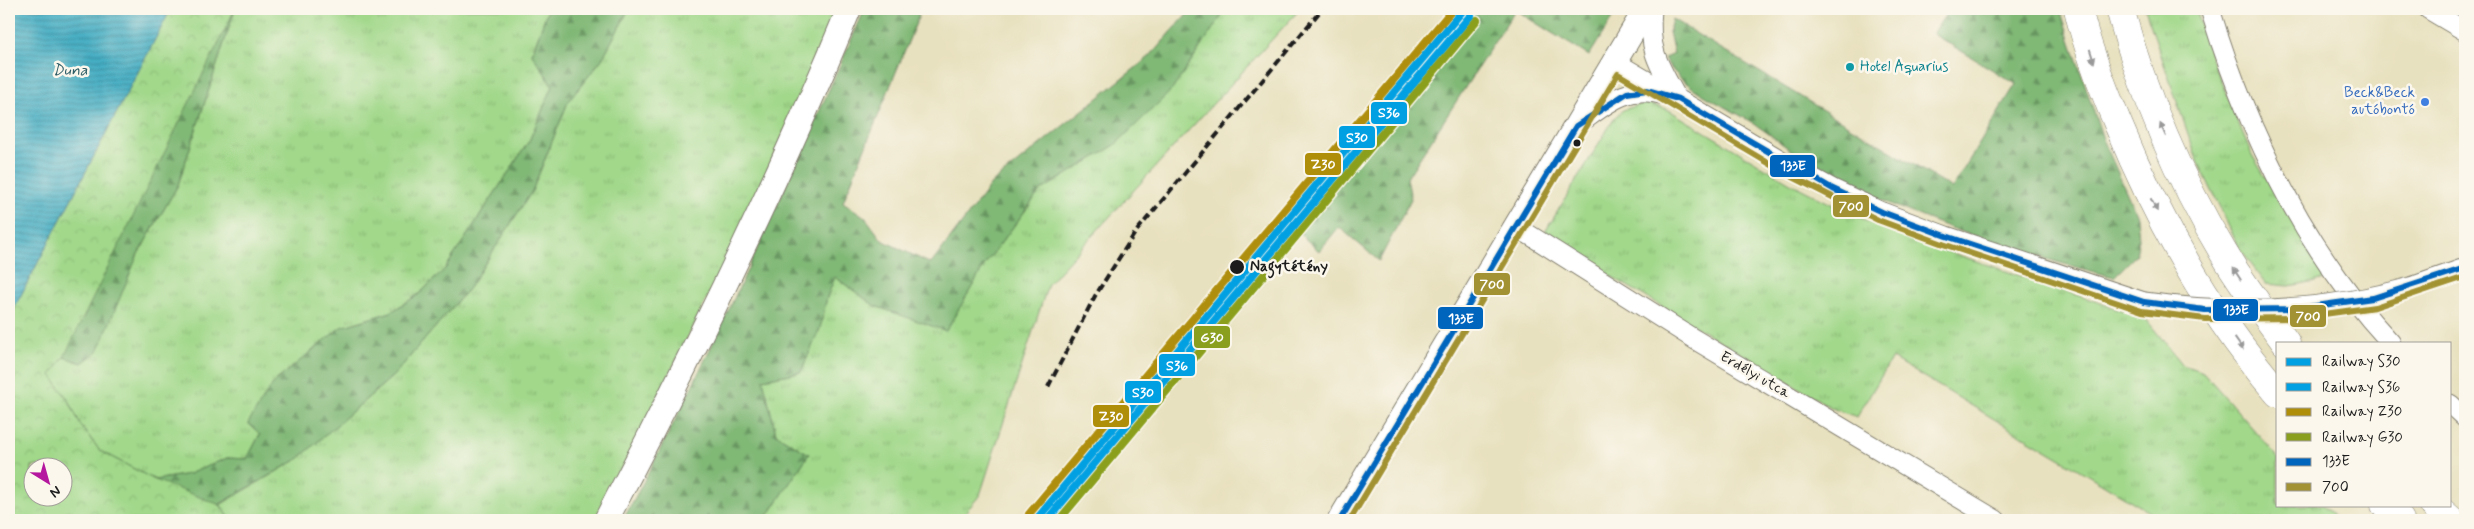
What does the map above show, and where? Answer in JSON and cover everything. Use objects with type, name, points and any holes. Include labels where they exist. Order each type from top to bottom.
[{"type":"highway","points":[[2078,9],[2109,102],[2152,202],[2193,276],[2243,351],[2276,391]]},
{"type":"highway","points":[[2120,9],[2139,72],[2185,181],[2224,253],[2285,342]]},
{"type":"highway","points":[[2386,506],[2400,520]]},
{"type":"highway","points":[[2435,506],[2451,520]]},
{"type":"main road","points":[[606,520],[663,412],[723,290],[791,145],[849,9]]},
{"type":"main road","points":[[1340,520],[1517,228],[1646,9]]},
{"type":"street","points":[[1652,9],[1652,48],[1678,99]]},
{"type":"street","points":[[2210,9],[2244,110],[2284,192],[2339,280],[2390,342]]},
{"type":"street","points":[[2428,9],[2465,31]]},
{"type":"street","points":[[1614,62],[1833,189],[1882,212],[1955,239],[2144,302],[2206,310],[2294,309],[2373,298],[2465,268]]},
{"type":"street","points":[[1576,126],[1627,93],[1647,90],[1678,99]]},
{"type":"street","name":"Erdélyi utca","points":[[1517,228],[1694,339],[1996,520]]},
{"type":"street","points":[[2452,406],[2465,418]]},
{"type":"green space","points":[[171,9],[235,9],[178,185],[138,254],[98,351],[82,363],[64,357],[9,317]]},
{"type":"green space","points":[[171,9],[235,9],[64,357],[51,375],[69,401],[81,426],[100,451],[155,480],[220,505],[231,520],[9,520],[9,318]]},
{"type":"green space","points":[[235,9],[548,9],[532,53],[553,86],[529,141],[445,269],[419,294],[391,312],[341,327],[260,434],[247,459],[227,458],[189,474],[155,480],[100,451],[81,426],[69,401],[9,318],[64,357],[82,363],[138,254],[178,185]]},
{"type":"green space","points":[[548,9],[629,9],[602,59],[568,102],[532,191],[469,288],[394,375],[298,459],[220,504],[231,520],[9,520],[9,349],[69,401],[81,426],[100,451],[155,480],[189,474],[227,458],[247,459],[260,434],[248,423],[274,382],[341,327],[391,312],[419,294],[445,269],[529,141],[553,86],[532,54]]},
{"type":"green space","points":[[629,9],[838,9],[749,215],[596,520],[231,520],[220,505],[298,459],[394,375],[469,288],[532,191],[568,102],[602,59]]},
{"type":"green space","points":[[865,9],[920,9],[843,202],[865,217],[882,240],[931,264],[992,183],[1149,57],[1192,9],[1226,9],[1172,90],[1115,145],[1040,191],[986,263],[946,331],[875,306],[835,277],[827,297],[820,328],[801,372],[763,379],[776,434],[809,454],[765,520],[623,520],[719,331]]},
{"type":"green space","points":[[1226,9],[1300,9],[1048,284],[980,495],[959,520],[765,520],[809,454],[776,434],[763,379],[801,372],[820,328],[827,297],[835,277],[875,306],[946,330],[986,263],[1040,191],[1115,145]]},
{"type":"green space","points":[[1473,9],[1618,9],[1589,56],[1515,10],[1407,178],[1411,199],[1379,261],[1339,227],[1319,251],[1290,225]]},
{"type":"green space","points":[[1949,9],[2060,9],[2103,139],[2137,216],[2139,239],[2136,255],[2114,277],[2040,257],[1963,232],[1888,203],[1853,186],[1810,163],[1748,120],[1690,86],[1680,78],[1664,58],[1674,54],[1669,32],[1672,19],[1952,188],[2016,84],[1933,34]]},
{"type":"green space","points":[[2145,9],[2196,9],[2212,60],[2252,155],[2327,279],[2289,286],[2266,284],[2239,248],[2196,157]]},
{"type":"green space","points":[[1645,103],[1667,109],[1792,184],[1845,211],[1902,236],[2145,318],[2183,365],[2203,372],[2276,455],[2276,506],[2324,506],[2337,520],[2220,520],[2215,518],[2214,520],[2163,520],[1892,358],[1857,417],[1834,409],[1557,244],[1545,232],[1615,117],[1623,110]]},
{"type":"water","name":"Duna","points":[[9,9],[171,9],[9,318]]},
{"type":"railway","points":[[1048,387],[1095,296],[1135,233],[1322,9]]},
{"type":"rail line","name":"Z30","points":[[1029,514],[1453,9]]},
{"type":"rail line","name":"S30","points":[[1036,520],[1464,9]]},
{"type":"rail line","name":"S36","points":[[1047,520],[1471,15]]},
{"type":"rail line","name":"G30","points":[[1059,520],[1477,20]]},
{"type":"transit line","name":"700","points":[[1350,520],[1618,74],[1787,174],[1878,220],[1943,244],[2142,311],[2205,319],[2295,318],[2375,307],[2465,277]]},
{"type":"transit line","name":"133E","points":[[1340,520],[1576,126],[1627,93],[1647,90],[1678,99],[1833,189],[1882,212],[1946,236],[2144,302],[2205,310],[2294,309],[2373,298],[2465,268]]},
{"type":"place","name":"Hotel Aquarius","points":[[1850,67]]},
{"type":"place","name":"Beck&Beck autóbontó","points":[[2425,102]]},
{"type":"place","name":"Nagytétény","points":[[1237,267]]}]
